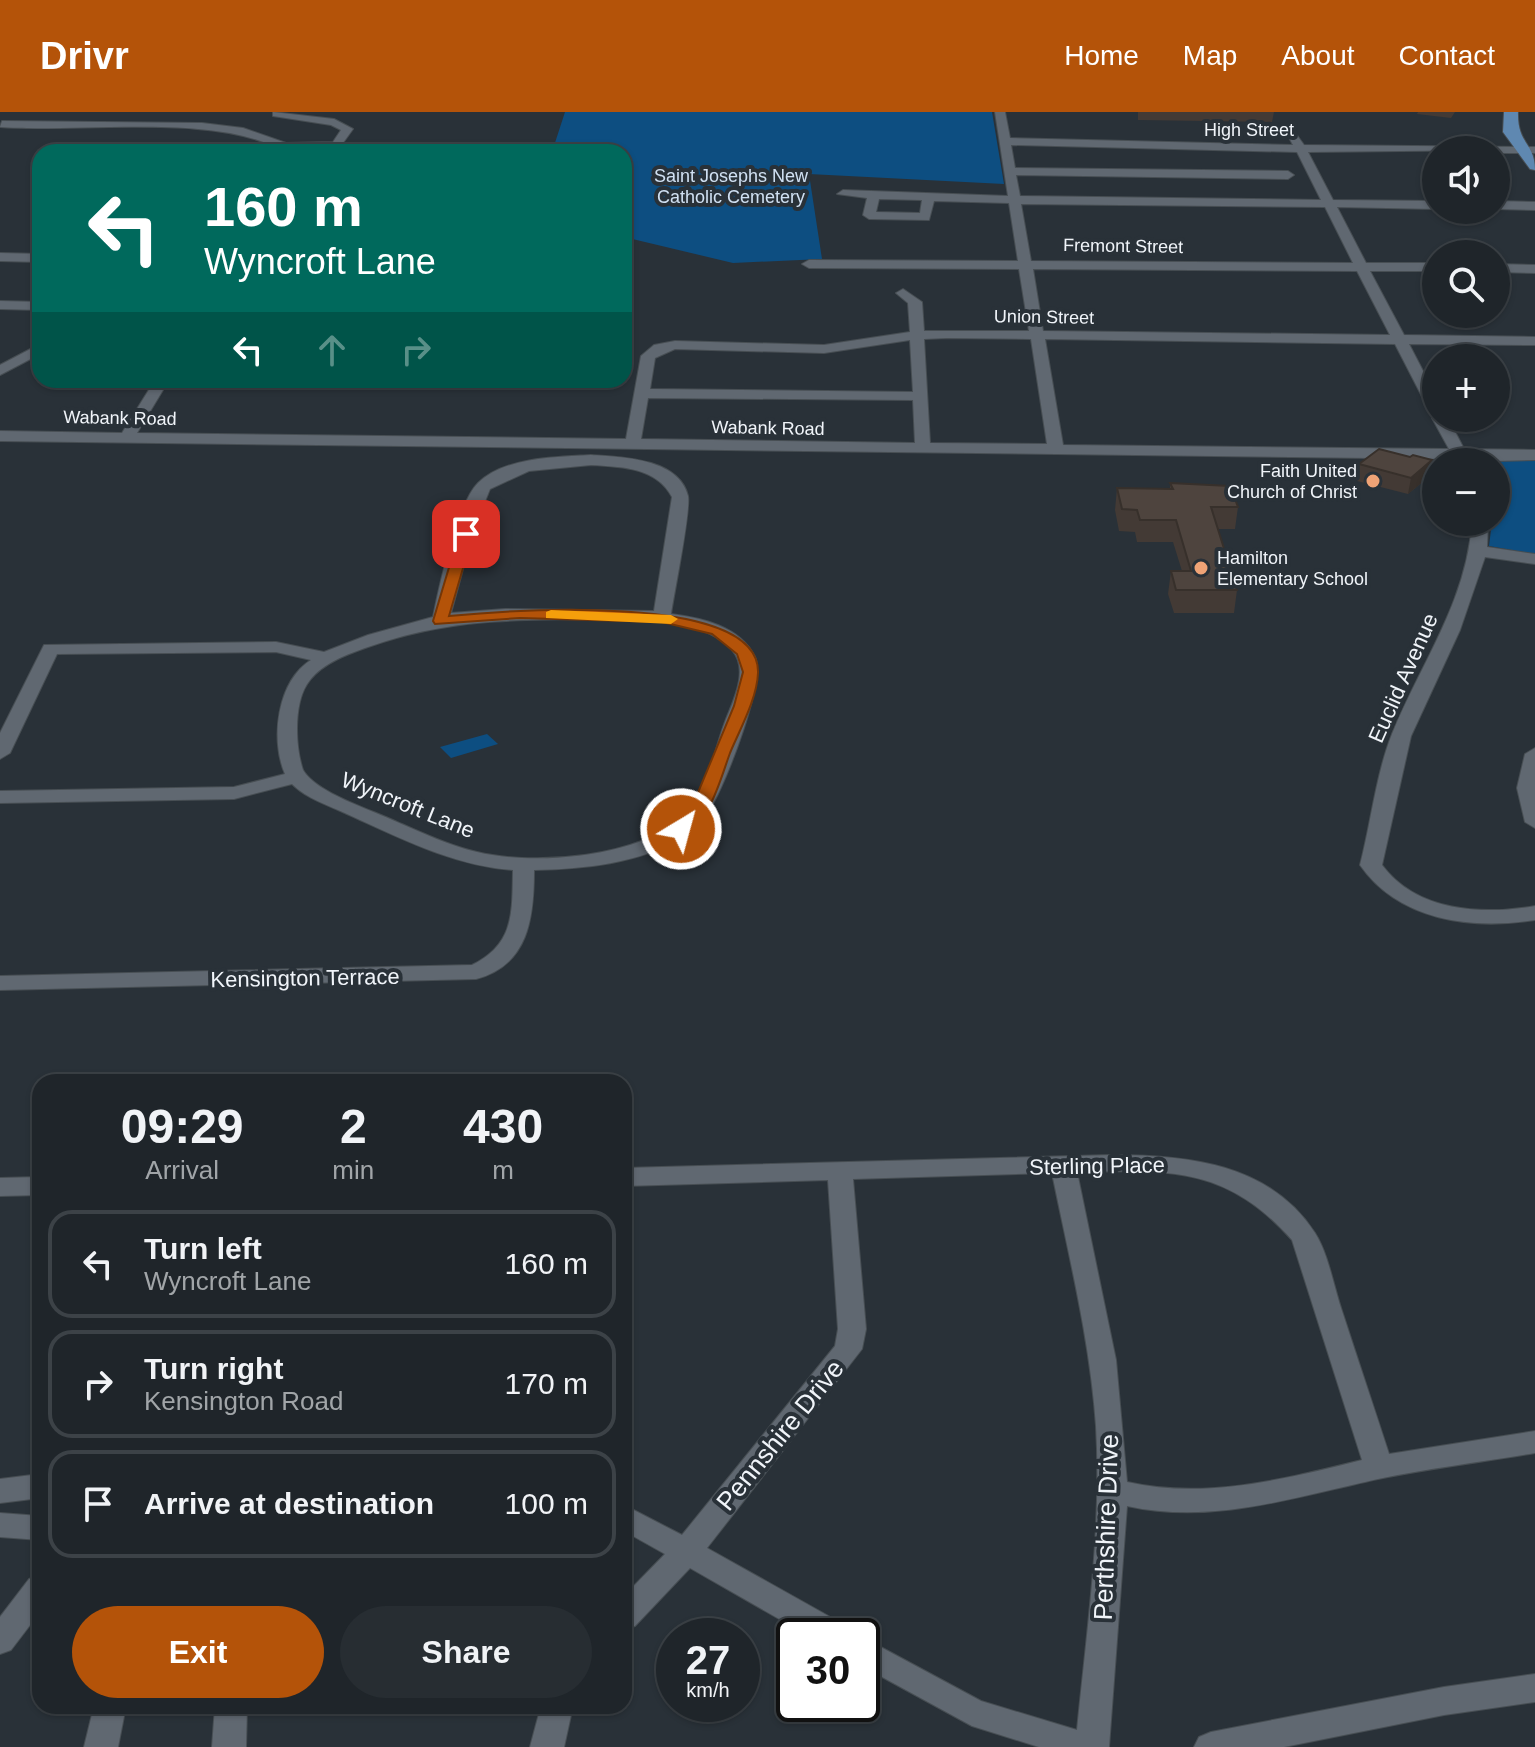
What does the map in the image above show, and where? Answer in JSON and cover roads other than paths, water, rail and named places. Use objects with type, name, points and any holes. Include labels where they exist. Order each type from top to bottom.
[{"type":"main road","points":[[1511,112],[1509,129],[1529,150],[1535,166]]},
{"type":"street","points":[[1,125],[15,112]]},
{"type":"street","points":[[1000,112],[1056,450]]},
{"type":"street","points":[[277,114],[334,122],[347,129],[337,144]]},
{"type":"street","points":[[1,125],[218,127],[262,133],[281,144]]},
{"type":"street","points":[[1291,130],[1422,384]]},
{"type":"street","name":"High Street","points":[[1004,141],[1422,149]]},
{"type":"street","points":[[1009,171],[1288,175]]},
{"type":"street","points":[[843,194],[1015,200],[1422,205]]},
{"type":"street","points":[[874,195],[869,215],[925,217],[929,196]]},
{"type":"street","points":[[1510,205],[1535,206]]},
{"type":"street","points":[[0,257],[32,258]]},
{"type":"street","name":"Fremont Street","points":[[809,264],[1025,262],[1422,267]]},
{"type":"street","points":[[1510,268],[1535,269]]},
{"type":"street","points":[[903,293],[915,302],[923,449]]},
{"type":"street","points":[[0,305],[32,306]]},
{"type":"street","name":"Union Street","points":[[632,446],[648,356],[667,346],[824,349],[915,335],[1535,341]]},
{"type":"street","points":[[3,367],[32,352]]},
{"type":"street","points":[[126,438],[157,388]]},
{"type":"street","points":[[641,393],[918,396]]},
{"type":"street","name":"Wabank Road","points":[[0,436],[1422,457]]},
{"type":"street","points":[[506,472],[512,444]]},
{"type":"street","points":[[527,465],[532,445]]},
{"type":"street","name":"Wabank Road","points":[[1510,456],[1535,455]]},
{"type":"street","points":[[441,621],[481,490],[506,472],[527,465],[556,462],[629,463],[651,468],[675,483],[680,497],[662,618]]},
{"type":"street","name":"Euclid Avenue","points":[[1480,536],[1472,582],[1401,736],[1371,865],[1389,888],[1423,907],[1495,916],[1535,913]]},
{"type":"street","points":[[1479,551],[1535,559]]},
{"type":"street","name":"Wyncroft Lane","points":[[520,614],[662,618],[717,631],[738,645],[751,666],[741,706],[699,809],[673,834],[632,853],[593,860],[524,862],[472,858],[316,793],[296,777],[289,761],[293,696],[302,675],[326,658],[441,621],[520,614]]},
{"type":"street","points":[[0,753],[50,649],[276,647],[326,658]]},
{"type":"street","points":[[1535,754],[1525,799],[1535,822]]},
{"type":"street","points":[[0,797],[234,793],[296,777]]},
{"type":"street","name":"Kensington Terrace","points":[[0,983],[476,972],[505,959],[516,941],[524,862]]},
{"type":"street","name":"Sterling Place","points":[[632,1177],[1063,1167],[1112,1163],[1191,1165],[1250,1186],[1279,1206],[1304,1237],[1379,1467]]},
{"type":"street","name":"Perthshire Drive","points":[[1063,1167],[1103,1369],[1113,1491],[1092,1747]]},
{"type":"street","name":"Pennshire Drive","points":[[632,1609],[687,1551],[848,1349],[852,1329],[840,1172]]},
{"type":"street","points":[[0,1187],[32,1186]]},
{"type":"street","points":[[1113,1491],[1158,1501],[1223,1500],[1301,1487],[1379,1467],[1535,1442]]},
{"type":"street","points":[[0,1491],[32,1487]]},
{"type":"street","points":[[632,1521],[805,1618]]},
{"type":"street","points":[[0,1525],[32,1527]]},
{"type":"street","points":[[0,1641],[32,1599]]},
{"type":"street","points":[[880,1660],[972,1712],[1086,1747]]},
{"type":"street","points":[[1211,1747],[1444,1701],[1535,1688]]},
{"type":"street","points":[[101,1747],[108,1714]]},
{"type":"street","points":[[229,1747],[231,1714]]},
{"type":"street","points":[[547,1747],[555,1714]]},
{"type":"place","name":"Faith United Church of Christ","points":[[1373,481]]},
{"type":"place","name":"Hamilton Elementary School","points":[[1201,568]]},
{"type":"park label","name":"Saint Josephs New Catholic Cemetery","points":[[731,186]]}]
